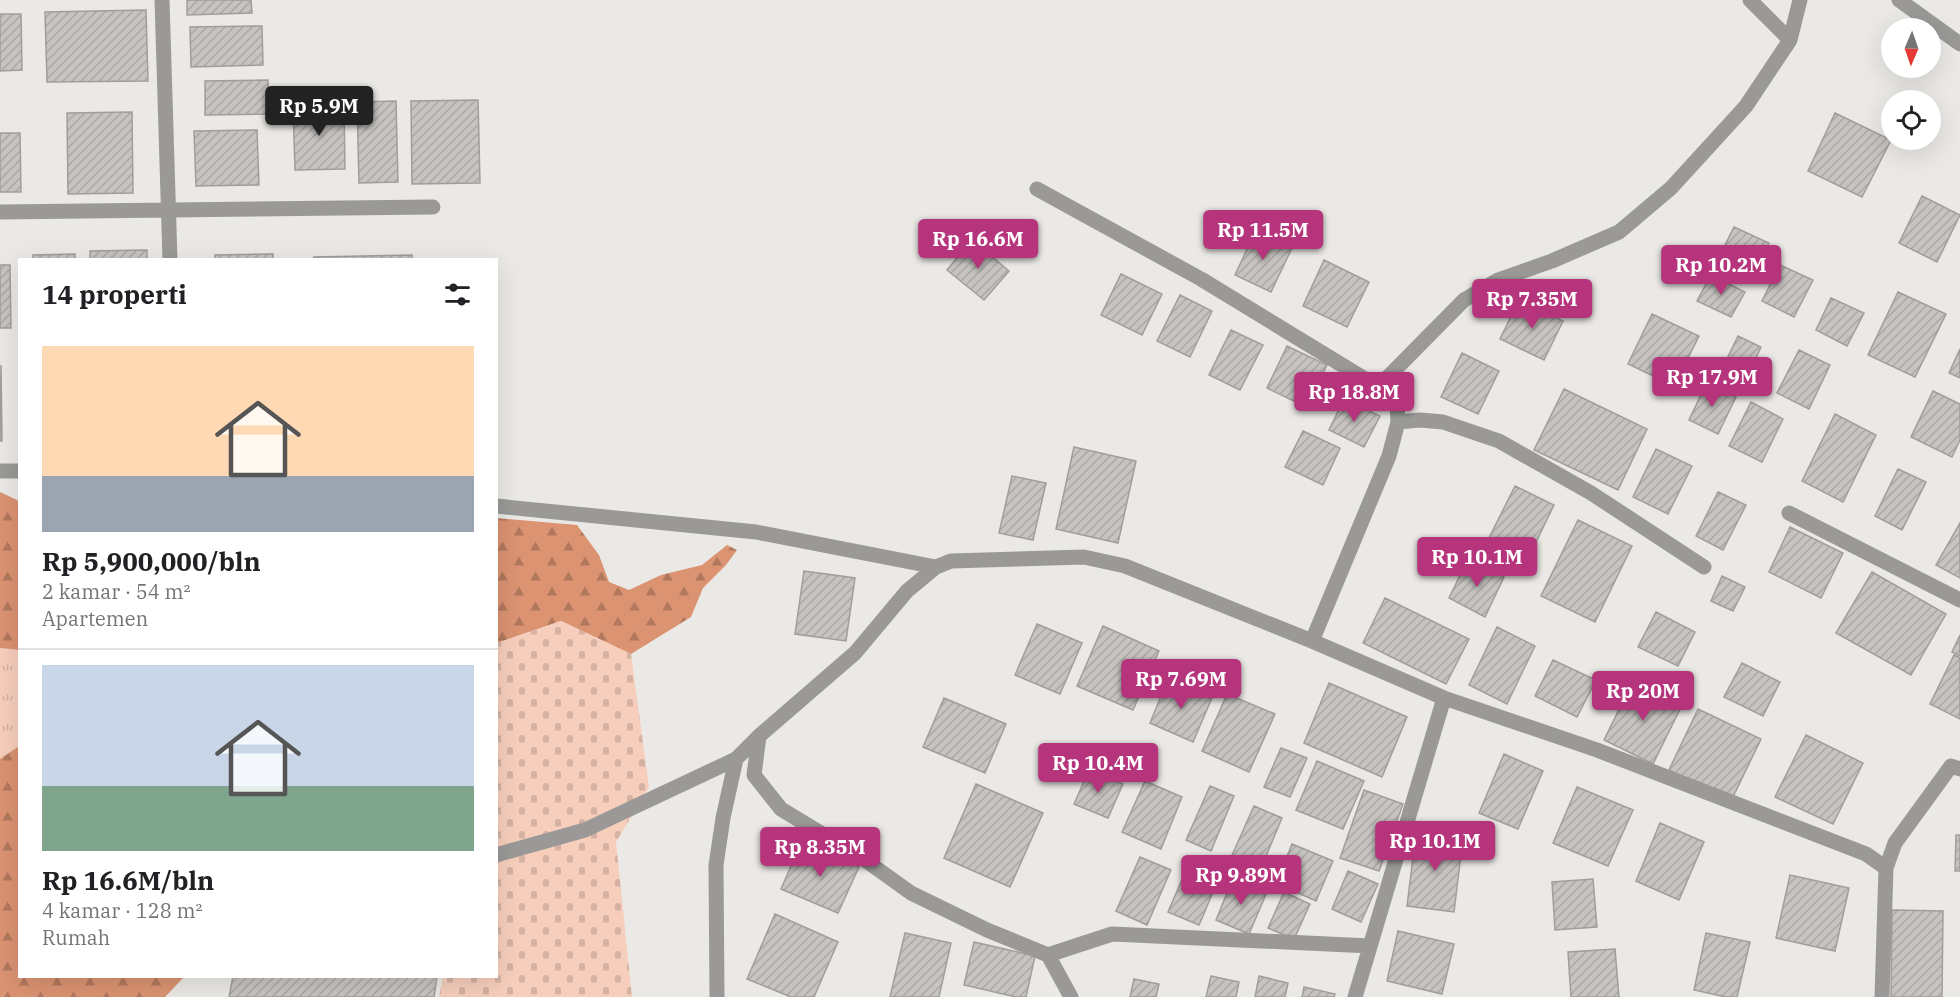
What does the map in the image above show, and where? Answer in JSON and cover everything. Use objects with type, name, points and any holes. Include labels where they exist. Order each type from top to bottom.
[{"type":"street","points":[[162,0],[170,258]]},
{"type":"street","points":[[1750,0],[1790,40]]},
{"type":"street","points":[[1378,387],[1464,300],[1498,280],[1552,261],[1619,232],[1671,188],[1746,106],[1790,40],[1800,0]]},
{"type":"street","points":[[1899,0],[1960,44]]},
{"type":"street","points":[[1037,189],[1200,279],[1378,387],[1397,405],[1398,422],[1389,456],[1312,641]]},
{"type":"street","points":[[0,212],[433,207]]},
{"type":"street","points":[[1398,422],[1420,420],[1443,422],[1499,441],[1591,493],[1704,567]]},
{"type":"street","points":[[0,471],[18,471]]},
{"type":"street","points":[[498,506],[756,532],[936,567]]},
{"type":"street","points":[[1789,513],[1960,600]]},
{"type":"street","points":[[498,854],[585,830],[736,759],[759,736],[855,653],[907,591],[936,567],[951,561],[1084,557],[1125,566],[1312,641],[1444,698],[1597,750],[1866,854],[1886,868]]},
{"type":"street","points":[[1355,997],[1444,698]]},
{"type":"street","points":[[759,736],[754,775],[781,809],[865,860],[911,893],[987,930],[1048,955],[1071,997]]},
{"type":"street","points":[[717,997],[716,865],[723,818],[736,759]]},
{"type":"street","points":[[1882,997],[1886,868],[1895,843],[1940,779],[1951,766],[1960,769]]},
{"type":"street","points":[[1048,955],[1112,934],[1370,946]]},
{"type":"green space","points":[[0,492],[18,501],[18,650],[0,648]]},
{"type":"green space","points":[[498,518],[577,525],[599,555],[609,582],[629,590],[661,575],[702,565],[727,545],[737,550],[726,565],[703,588],[691,617],[631,654],[561,621],[498,643]]},
{"type":"green space","points":[[561,621],[631,654],[649,787],[616,842],[632,997],[439,997],[443,978],[498,978],[498,643]]},
{"type":"green space","points":[[0,648],[18,650],[18,747],[0,759]]},
{"type":"green space","points":[[18,747],[18,978],[183,978],[165,997],[0,997],[0,759]]},
{"type":"building","points":[[187,0],[251,0],[252,13],[187,15]]},
{"type":"building","points":[[146,10],[148,81],[47,82],[45,12]]},
{"type":"building","points":[[0,14],[21,14],[22,70],[0,71]]},
{"type":"building","points":[[262,26],[263,65],[191,67],[190,27]]},
{"type":"building","points":[[268,80],[269,114],[205,115],[205,81]]},
{"type":"building","points":[[478,100],[480,183],[412,184],[411,101]]},
{"type":"building","points":[[396,101],[398,182],[359,183],[357,102]]},
{"type":"building","points":[[344,104],[345,169],[295,170],[293,106]]},
{"type":"building","points":[[132,112],[133,193],[68,194],[67,113]]},
{"type":"building","points":[[1835,113],[1881,135],[1881,150],[1886,150],[1862,197],[1808,171]]},
{"type":"building","points":[[257,130],[259,185],[196,186],[194,131]]},
{"type":"building","points":[[0,133],[20,133],[21,192],[0,192]]},
{"type":"building","points":[[1922,196],[1960,215],[1937,262],[1899,243]]},
{"type":"building","points":[[1734,227],[1769,243],[1755,271],[1720,255]]},
{"type":"building","points":[[1256,230],[1292,248],[1271,292],[1235,275]]},
{"type":"building","points":[[972,240],[1009,271],[984,300],[947,270]]},
{"type":"building","points":[[147,250],[147,258],[90,258],[90,251]]},
{"type":"building","points":[[75,254],[75,258],[33,258],[33,255]]},
{"type":"building","points":[[273,254],[273,258],[215,258],[215,255]]},
{"type":"building","points":[[412,255],[412,258],[314,257]]},
{"type":"building","points":[[1324,260],[1369,282],[1347,327],[1303,306]]},
{"type":"building","points":[[0,265],[10,265],[11,328],[0,328]]},
{"type":"building","points":[[1780,265],[1813,280],[1794,317],[1762,301]]},
{"type":"building","points":[[1121,274],[1162,294],[1142,335],[1101,315]]},
{"type":"building","points":[[1711,275],[1745,292],[1731,317],[1697,301]]},
{"type":"building","points":[[1898,292],[1946,314],[1915,377],[1868,355]]},
{"type":"building","points":[[1180,295],[1212,311],[1190,357],[1157,341]]},
{"type":"building","points":[[1831,298],[1864,313],[1847,346],[1816,330]]},
{"type":"building","points":[[1519,300],[1563,321],[1544,360],[1500,339]]},
{"type":"building","points":[[1652,314],[1699,336],[1674,386],[1628,364]]},
{"type":"building","points":[[1231,330],[1263,345],[1240,390],[1209,375]]},
{"type":"building","points":[[1738,336],[1761,347],[1745,381],[1722,369]]},
{"type":"building","points":[[1287,346],[1327,365],[1306,407],[1267,388]]},
{"type":"building","points":[[1960,349],[1960,378],[1949,373]]},
{"type":"building","points":[[1799,350],[1830,365],[1809,409],[1777,393]]},
{"type":"building","points":[[1462,353],[1499,371],[1478,414],[1441,397]]},
{"type":"building","points":[[1,365],[2,441],[0,441]]},
{"type":"building","points":[[1707,382],[1736,397],[1718,434],[1689,420]]},
{"type":"building","points":[[1564,389],[1647,429],[1618,490],[1534,450]]},
{"type":"building","points":[[1933,391],[1960,404],[1960,440],[1952,457],[1911,437]]},
{"type":"building","points":[[1344,399],[1380,416],[1364,447],[1329,430]]},
{"type":"building","points":[[1751,402],[1783,419],[1762,462],[1729,446]]},
{"type":"building","points":[[1835,414],[1876,435],[1843,502],[1802,481]]},
{"type":"building","points":[[1303,431],[1340,448],[1323,485],[1285,467]]},
{"type":"building","points":[[1074,447],[1136,461],[1118,543],[1056,529]]},
{"type":"building","points":[[1656,449],[1692,466],[1668,514],[1633,497]]},
{"type":"building","points":[[1898,469],[1926,482],[1902,530],[1875,516]]},
{"type":"building","points":[[1012,476],[1046,483],[1033,540],[999,533]]},
{"type":"building","points":[[1515,486],[1554,505],[1523,569],[1483,550]]},
{"type":"building","points":[[1718,492],[1746,505],[1723,550],[1696,536]]},
{"type":"building","points":[[1578,520],[1632,546],[1595,622],[1541,596]]},
{"type":"building","points":[[1960,523],[1960,578],[1936,565]]},
{"type":"building","points":[[1790,527],[1843,553],[1821,598],[1769,572]]},
{"type":"building","points":[[1468,559],[1504,577],[1485,617],[1449,598]]},
{"type":"building","points":[[804,571],[855,578],[846,641],[795,634]]},
{"type":"building","points":[[1872,572],[1946,614],[1911,675],[1836,633]]},
{"type":"building","points":[[1722,576],[1745,587],[1733,611],[1711,601]]},
{"type":"building","points":[[1385,598],[1469,639],[1446,684],[1363,643]]},
{"type":"building","points":[[1656,612],[1695,632],[1678,666],[1638,647]]},
{"type":"building","points":[[1037,624],[1082,643],[1060,694],[1015,675]]},
{"type":"building","points":[[1103,626],[1159,651],[1133,710],[1077,686]]},
{"type":"building","points":[[1497,627],[1535,646],[1507,704],[1469,685]]},
{"type":"building","points":[[1960,635],[1960,656],[1952,652]]},
{"type":"building","points":[[1954,655],[1960,658],[1960,719],[1930,704]]},
{"type":"building","points":[[1553,660],[1596,680],[1577,717],[1535,696]]},
{"type":"building","points":[[1742,663],[1780,682],[1763,716],[1724,697]]},
{"type":"building","points":[[1168,679],[1212,698],[1193,742],[1150,723]]},
{"type":"building","points":[[1634,679],[1683,703],[1653,764],[1604,740]]},
{"type":"building","points":[[1329,683],[1407,717],[1382,777],[1304,743]]},
{"type":"building","points":[[1227,694],[1275,714],[1249,772],[1202,751]]},
{"type":"building","points":[[944,698],[1006,724],[985,773],[923,747]]},
{"type":"building","points":[[1698,709],[1761,739],[1731,801],[1669,770]]},
{"type":"building","points":[[1806,735],[1863,763],[1833,824],[1775,797]]},
{"type":"building","points":[[1281,748],[1307,758],[1290,797],[1264,787]]},
{"type":"building","points":[[1504,754],[1543,771],[1518,829],[1479,813]]},
{"type":"building","points":[[1317,761],[1364,781],[1343,829],[1296,810]]},
{"type":"building","points":[[1089,770],[1123,784],[1108,818],[1074,804]]},
{"type":"building","points":[[1145,781],[1182,797],[1161,849],[1122,832]]},
{"type":"building","points":[[976,784],[1043,813],[1010,887],[944,858]]},
{"type":"building","points":[[1210,786],[1234,796],[1211,851],[1186,840]]},
{"type":"building","points":[[1577,787],[1633,810],[1608,866],[1553,843]]},
{"type":"building","points":[[1364,790],[1403,804],[1379,871],[1340,858]]},
{"type":"building","points":[[1254,806],[1282,818],[1261,868],[1232,855]]},
{"type":"building","points":[[1660,823],[1704,842],[1679,900],[1636,881]]},
{"type":"building","points":[[1416,833],[1463,838],[1454,912],[1407,906]]},
{"type":"building","points":[[1956,835],[1960,835],[1960,871],[1955,871]]},
{"type":"building","points":[[801,843],[859,867],[838,913],[781,889]]},
{"type":"building","points":[[1292,844],[1333,861],[1316,901],[1276,883]]},
{"type":"building","points":[[1140,857],[1171,870],[1147,925],[1116,911]]},
{"type":"building","points":[[1189,863],[1220,876],[1199,925],[1168,912]]},
{"type":"building","points":[[1348,871],[1378,884],[1361,922],[1332,909]]},
{"type":"building","points":[[1790,875],[1849,888],[1835,951],[1776,938]]},
{"type":"building","points":[[1233,878],[1267,892],[1249,934],[1216,920]]},
{"type":"building","points":[[1593,879],[1597,927],[1555,930],[1552,882]]},
{"type":"building","points":[[1284,892],[1310,904],[1294,939],[1268,928]]},
{"type":"building","points":[[1892,910],[1943,911],[1942,997],[1891,997]]},
{"type":"building","points":[[775,914],[838,942],[814,997],[791,997],[747,979]]},
{"type":"building","points":[[1398,931],[1454,944],[1442,994],[1387,981]]},
{"type":"building","points":[[905,933],[951,943],[939,997],[890,997]]},
{"type":"building","points":[[1706,933],[1750,942],[1737,997],[1694,990]]},
{"type":"building","points":[[974,942],[1035,956],[1026,997],[1016,997],[964,985]]},
{"type":"building","points":[[1615,949],[1619,997],[1571,997],[1568,952]]},
{"type":"building","points":[[1211,976],[1239,982],[1236,997],[1206,997]]},
{"type":"building","points":[[1259,976],[1288,983],[1285,997],[1255,997]]},
{"type":"building","points":[[233,978],[437,978],[434,997],[229,997]]},
{"type":"building","points":[[1134,979],[1159,984],[1156,997],[1130,997]]},
{"type":"building","points":[[1304,987],[1335,994],[1334,997],[1302,997]]}]
